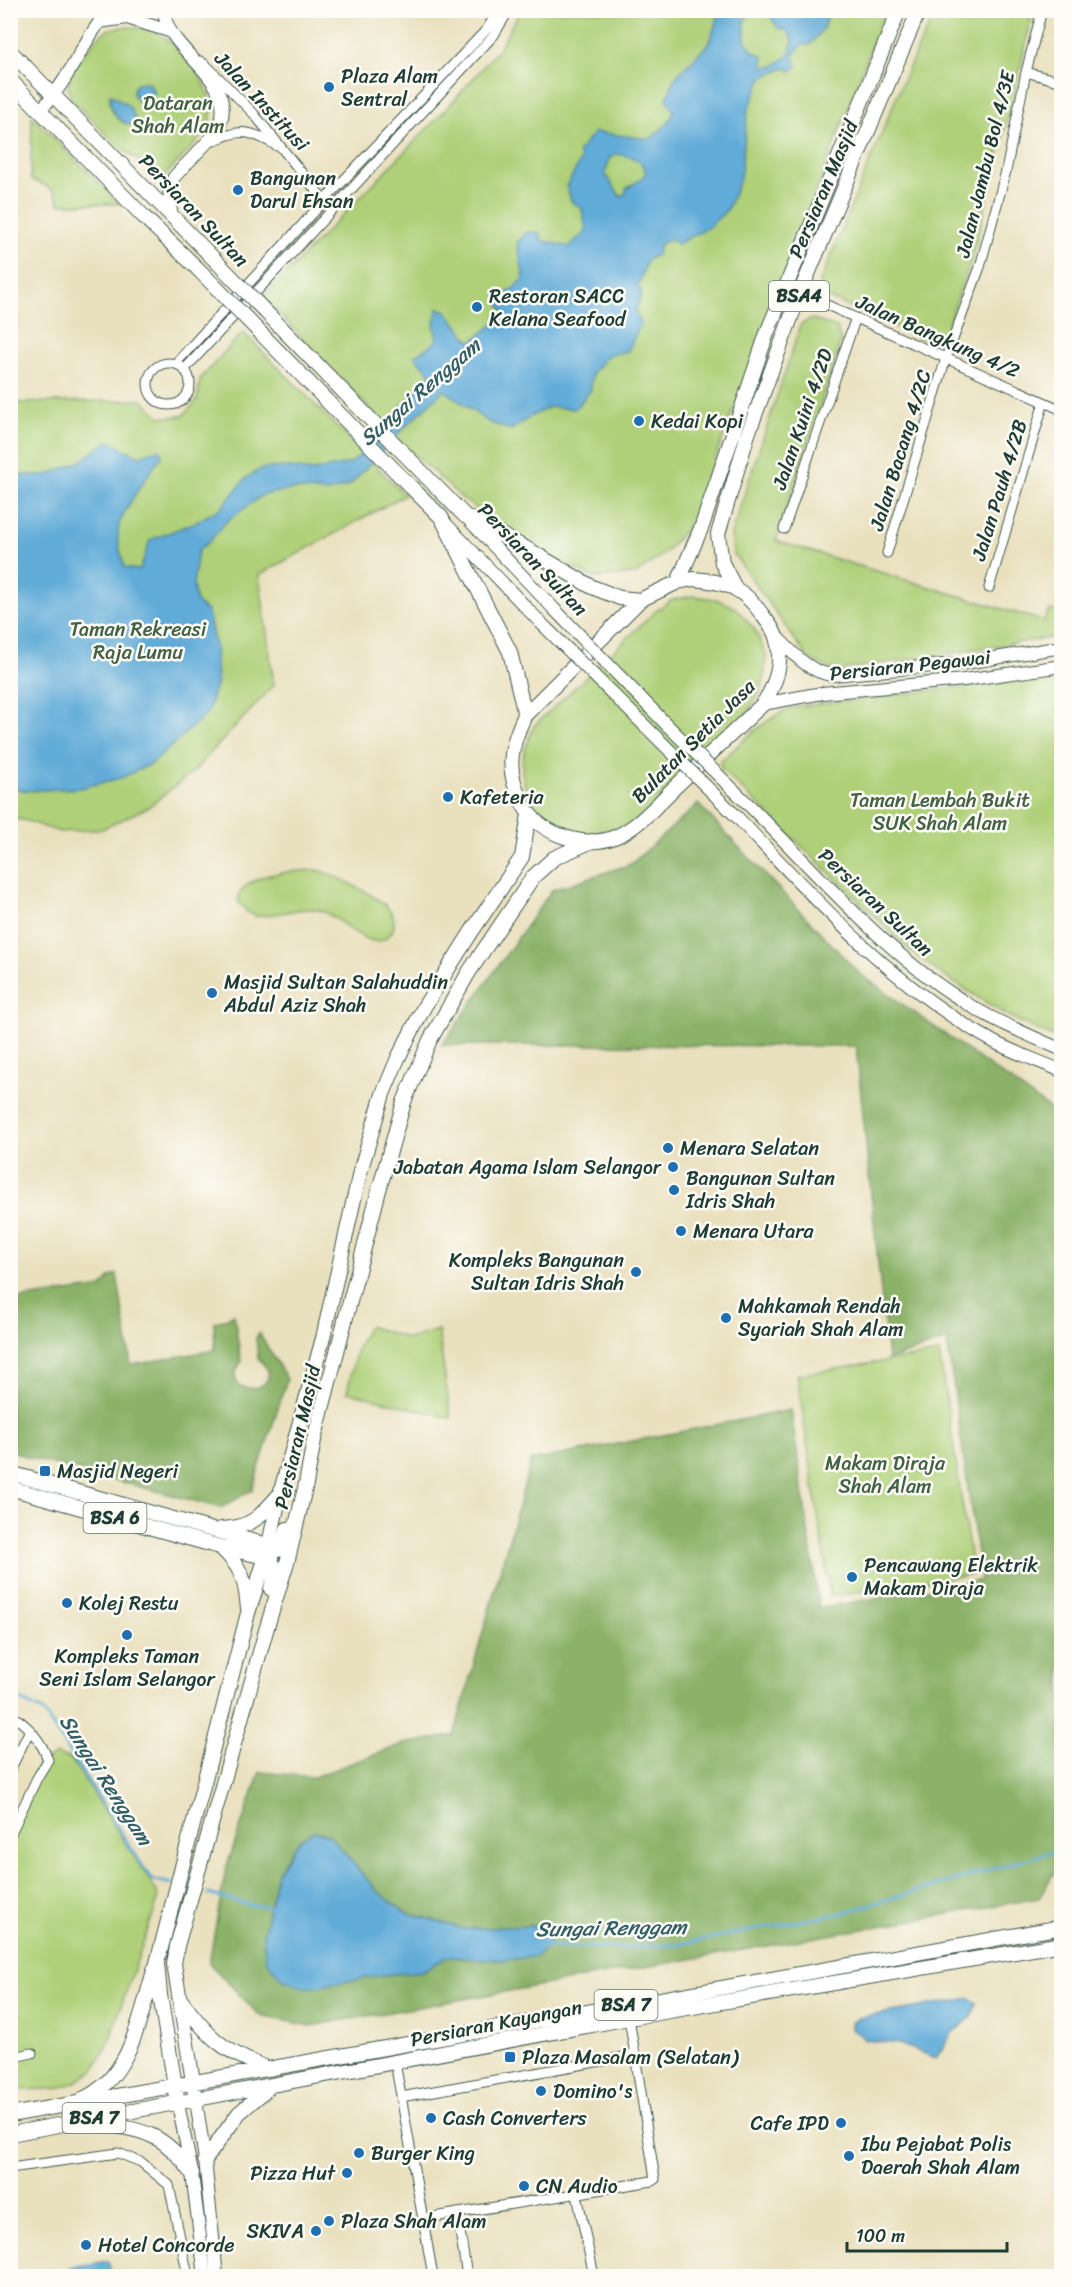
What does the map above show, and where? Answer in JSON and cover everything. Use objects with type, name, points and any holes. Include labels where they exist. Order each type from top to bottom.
[{"type":"main road","name":"Persiaran Masjid","points":[[735,588],[722,563],[718,534],[748,434],[800,293],[919,10]]},
{"type":"main road","name":"Persiaran Masjid","points":[[678,582],[702,526],[767,333],[897,12]]},
{"type":"main road","name":"Persiaran Sultan","points":[[10,51],[465,516]]},
{"type":"main road","name":"Persiaran Sultan","points":[[10,80],[441,518]]},
{"type":"main road","points":[[465,516],[530,550],[591,587],[620,598],[640,600]]},
{"type":"main road","points":[[441,518],[510,652],[525,715]]},
{"type":"main road","name":"Bulatan Setia Jasa","points":[[701,580],[718,582],[735,588],[750,600],[776,636],[777,678],[763,704],[635,826],[608,840],[592,841],[568,838],[550,831],[529,814],[512,779],[511,759],[515,735],[525,715],[640,600],[678,582],[701,580]]},
{"type":"main road","name":"Persiaran Masjid","points":[[178,2103],[157,1963],[248,1613],[267,1553],[280,1494],[323,1338],[360,1172],[383,1094],[398,1059],[430,997],[522,856],[529,814]]},
{"type":"main road","name":"Persiaran Masjid","points":[[196,2100],[178,1997],[174,1964],[177,1946],[288,1559],[314,1440],[404,1102],[430,1040],[468,972],[533,877],[554,858],[592,841]]},
{"type":"main road","points":[[267,1627],[268,1601],[275,1577],[273,1560],[267,1553],[278,1550],[284,1544],[314,1440]]},
{"type":"main road","name":"BSA 6","points":[[10,1473],[259,1543],[267,1553],[256,1555],[220,1547],[10,1488]]},
{"type":"main road","points":[[213,1529],[235,1529],[253,1522],[280,1494]]},
{"type":"main road","points":[[220,1547],[242,1572],[248,1613]]},
{"type":"main road","name":"Persiaran Kayangan","points":[[10,2115],[1062,1928]]},
{"type":"main road","name":"Persiaran Kayangan","points":[[10,2134],[629,2018],[1062,1944]]},
{"type":"main road","points":[[67,2106],[94,2094],[118,2069],[128,2052],[157,1963]]},
{"type":"main road","points":[[178,1997],[208,2036],[239,2058],[269,2068]]},
{"type":"main road","points":[[205,2160],[238,2113],[272,2086]]},
{"type":"main road","points":[[80,2121],[129,2129],[158,2138],[178,2154],[192,2173]]},
{"type":"street","points":[[41,109],[54,95],[99,22],[109,10]]},
{"type":"street","points":[[99,22],[127,18],[144,10]]},
{"type":"street","name":"Jalan Institusi","points":[[164,10],[169,31],[195,59],[207,66],[254,114],[324,201]]},
{"type":"street","points":[[175,364],[184,370],[190,384],[185,398],[172,405],[158,402],[149,391],[150,376],[160,366],[175,364],[324,201],[487,29],[499,10]]},
{"type":"street","points":[[184,370],[494,35],[509,10]]},
{"type":"street","name":"Jalan Jambu Bol 4/3E","points":[[946,358],[980,267],[994,217],[1042,10]]},
{"type":"street","name":"Jalan Institusi","points":[[127,18],[169,31]]},
{"type":"street","points":[[171,213],[169,189],[174,177],[219,127],[222,108],[216,89],[195,59]]},
{"type":"street","points":[[1026,72],[1062,82]]},
{"type":"street","points":[[201,148],[225,135],[243,132],[262,137],[284,150]]},
{"type":"street","points":[[324,201],[336,206]]},
{"type":"street","name":"Jalan Bangkung 4/2","points":[[800,293],[855,320],[1062,410]]},
{"type":"street","name":"Jalan Kuini 4/2D","points":[[784,529],[855,320]]},
{"type":"street","name":"Jalan Bacang 4/2C","points":[[887,553],[946,358]]},
{"type":"street","name":"Jalan Pauh 4/2B","points":[[989,588],[1044,402]]},
{"type":"street","name":"Persiaran Sultan","points":[[465,516],[669,727],[870,927],[916,968],[960,1000],[1062,1050]]},
{"type":"street","name":"Persiaran Sultan","points":[[441,518],[540,622],[860,944],[912,988],[996,1042],[1062,1071]]},
{"type":"street","name":"Persiaran Pegawai","points":[[776,636],[812,668],[821,674],[833,675],[965,663],[1062,647]]},
{"type":"street","name":"Persiaran Pegawai","points":[[763,704],[822,693],[964,680],[1062,666]]},
{"type":"street","points":[[10,1715],[24,1723],[30,1730],[45,1751],[48,1760],[10,1835]]},
{"type":"street","points":[[10,1770],[30,1730]]},
{"type":"street","points":[[422,2219],[577,2195],[655,2179],[629,2018]]},
{"type":"street","points":[[10,2058],[32,2053]]},
{"type":"street","points":[[401,2097],[635,2055]]},
{"type":"street","points":[[395,2062],[433,2277]]},
{"type":"street","points":[[196,2100],[218,2276],[213,2277]]},
{"type":"street","points":[[178,2103],[192,2173],[205,2277]]},
{"type":"street","points":[[10,2168],[118,2153],[141,2162],[169,2185],[188,2277]]},
{"type":"street","points":[[577,2195],[594,2277]]},
{"type":"street","points":[[456,2213],[467,2277]]},
{"type":"green space","points":[[520,11],[885,11],[690,524],[665,553],[636,574],[594,578],[548,557],[464,500],[406,447],[263,297],[449,106],[498,50]]},
{"type":"green space","points":[[936,11],[1033,11],[971,262],[943,336],[928,341],[824,296],[820,282],[908,69]]},
{"type":"green space","name":"Dataran Shah Alam","points":[[123,27],[153,31],[171,43],[200,76],[210,102],[211,115],[205,132],[165,176],[126,152],[71,99],[68,86],[71,75],[86,52],[105,32]],"holes":[[[135,86],[152,88],[153,94],[147,101],[139,101],[133,91]],[[110,94],[129,106],[131,125],[121,121],[114,114],[110,105]]]},
{"type":"green space","points":[[32,116],[120,204],[59,204],[55,194],[49,188],[31,180]]},
{"type":"green space","points":[[812,319],[837,328],[841,341],[776,541],[1043,621],[1050,610],[1061,612],[1061,636],[835,671],[808,658],[733,553],[731,534],[801,324]]},
{"type":"green space","name":"Taman Rekreasi Raja Lumu","points":[[243,332],[405,495],[259,575],[274,685],[193,772],[148,807],[102,829],[60,832],[24,820],[11,819],[10,408],[15,403],[142,400],[160,417],[183,416],[197,400],[200,379]]},
{"type":"green space","points":[[693,596],[716,599],[736,608],[755,630],[766,655],[764,679],[757,699],[743,718],[634,822],[622,829],[595,836],[582,835],[557,826],[536,807],[522,777],[525,748],[534,726],[657,610],[672,600]]},
{"type":"green space","name":"Taman Lembah Bukit SUK Shah Alam","points":[[1061,675],[1061,1041],[1008,1016],[945,977],[913,953],[721,769],[720,762],[763,724],[793,707]]},
{"type":"green space","points":[[698,804],[859,973],[1061,1117],[1061,1861],[1039,1898],[311,2026],[260,2016],[209,1963],[226,1868],[260,1772],[314,1777],[404,1744],[454,1735],[531,1461],[791,1410],[819,1608],[981,1580],[947,1340],[888,1360],[856,1046],[442,1045],[552,890],[631,864]],"holes":[[[314,1831],[329,1835],[378,1892],[405,1912],[464,1929],[535,1926],[504,1960],[447,1957],[423,1971],[383,1975],[263,1936],[273,1891],[291,1851]]]},
{"type":"green space","points":[[316,870],[356,887],[378,900],[393,916],[394,928],[390,934],[381,940],[373,941],[357,934],[319,910],[303,909],[255,916],[246,911],[238,901],[241,891],[258,879],[282,873]]},
{"type":"green space","points":[[117,1274],[131,1365],[215,1350],[214,1322],[224,1320],[234,1314],[241,1362],[236,1375],[238,1383],[245,1388],[254,1388],[262,1385],[268,1379],[267,1370],[258,1359],[256,1338],[259,1333],[287,1379],[252,1490],[221,1508],[27,1457],[11,1450],[11,1300],[102,1287],[110,1277]]},
{"type":"green space","points":[[368,1326],[409,1339],[438,1330],[451,1418],[347,1392],[357,1348]]},
{"type":"green space","name":"Makam Diraja Shah Alam","points":[[939,1353],[973,1574],[830,1596],[797,1375]]},
{"type":"green space","points":[[56,1754],[71,1759],[157,1891],[158,1900],[107,2047],[93,2071],[74,2083],[56,2089],[11,2090],[11,1827],[39,1764]]},
{"type":"water","points":[[718,11],[754,11],[745,19],[745,40],[753,51],[764,57],[765,67],[774,66],[789,55],[793,40],[787,30],[778,28],[769,14],[762,11],[829,11],[823,29],[810,45],[803,44],[793,55],[797,66],[791,71],[785,68],[763,77],[748,110],[740,179],[727,210],[708,228],[677,244],[671,239],[659,245],[658,254],[647,260],[638,287],[642,293],[635,312],[641,323],[628,351],[608,355],[592,374],[591,390],[575,409],[550,407],[511,430],[488,422],[444,390],[350,485],[328,492],[295,489],[263,495],[227,521],[198,551],[193,584],[196,602],[208,612],[215,645],[217,681],[208,712],[153,763],[121,778],[80,788],[26,791],[11,787],[10,475],[47,475],[79,462],[108,441],[139,456],[160,449],[162,456],[132,500],[118,531],[125,568],[140,570],[150,540],[196,522],[221,508],[246,478],[261,469],[282,467],[314,471],[351,463],[395,425],[400,408],[431,374],[414,356],[437,341],[434,323],[438,308],[446,311],[471,342],[506,314],[497,302],[524,279],[517,243],[527,232],[541,233],[541,240],[569,247],[586,231],[582,209],[571,201],[567,186],[581,159],[578,152],[594,132],[650,139],[668,123],[674,112],[667,99],[674,79],[709,43]],"holes":[[[616,154],[638,161],[646,172],[640,180],[626,189],[626,193],[620,196],[605,174],[610,157]]]},
{"type":"water","points":[[143,82],[150,85],[153,92],[150,99],[143,102],[136,99],[133,92],[136,85]]},
{"type":"water","points":[[110,94],[129,106],[139,125],[126,123],[117,117],[111,107]]},
{"type":"water","points":[[314,1831],[329,1835],[378,1892],[405,1912],[464,1929],[535,1926],[548,1932],[550,1946],[535,1957],[504,1960],[447,1957],[423,1971],[383,1975],[308,1988],[282,1979],[266,1960],[263,1936],[277,1873],[300,1839]]},
{"type":"water","points":[[970,1998],[977,2003],[972,2017],[952,2033],[936,2058],[899,2044],[865,2040],[851,2029],[851,2023],[858,2018]]},
{"type":"water","points":[[109,2261],[111,2276],[71,2276],[70,2267]]},
{"type":"waterway","name":"Sungai Renggam","points":[[10,1695],[43,1711],[151,1879],[172,1884]]},
{"type":"waterway","name":"Sungai Renggam","points":[[548,1946],[609,1948],[675,1945],[838,1914],[1062,1849]]},
{"type":"waterway","name":"Sungai Renggam","points":[[208,1894],[250,1905],[271,1907]]},
{"type":"place","name":"Plaza Alam Sentral","points":[[329,87]]},
{"type":"place","name":"Bangunan Darul Ehsan","points":[[238,190]]},
{"type":"place","name":"Restoran SACC Kelana Seafood","points":[[477,307]]},
{"type":"place","name":"Kedai Kopi","points":[[639,421]]},
{"type":"place","name":"Kafeteria","points":[[448,797]]},
{"type":"place","name":"Masjid Sultan Salahuddin Abdul Aziz Shah","points":[[212,993]]},
{"type":"place","name":"Menara Selatan","points":[[668,1148]]},
{"type":"place","name":"Jabatan Agama Islam Selangor","points":[[673,1167]]},
{"type":"place","name":"Bangunan Sultan Idris Shah","points":[[674,1190]]},
{"type":"place","name":"Menara Utara","points":[[681,1231]]},
{"type":"place","name":"Kompleks Bangunan Sultan Idris Shah","points":[[636,1272]]},
{"type":"place","name":"Mahkamah Rendah Syariah Shah Alam","points":[[726,1318]]},
{"type":"place","name":"Masjid Negeri","points":[[45,1471]]},
{"type":"place","name":"Pencawang Elektrik Makam Diraja","points":[[852,1577]]},
{"type":"place","name":"Kolej Restu","points":[[67,1603]]},
{"type":"place","name":"Kompleks Taman Seni Islam Selangor","points":[[127,1635]]},
{"type":"place","name":"Plaza Masalam (Selatan)","points":[[510,2057]]},
{"type":"place","name":"Domino's","points":[[541,2091]]},
{"type":"place","name":"Cash Converters","points":[[431,2118]]},
{"type":"place","name":"Cafe IPD","points":[[841,2123]]},
{"type":"place","name":"Burger King","points":[[359,2153]]},
{"type":"place","name":"Ibu Pejabat Polis Daerah Shah Alam","points":[[849,2156]]},
{"type":"place","name":"Pizza Hut","points":[[347,2173]]},
{"type":"place","name":"CN Audio","points":[[524,2186]]},
{"type":"place","name":"Plaza Shah Alam","points":[[329,2221]]},
{"type":"place","name":"SKIVA","points":[[316,2231]]},
{"type":"place","name":"Hotel Concorde","points":[[86,2245]]}]
